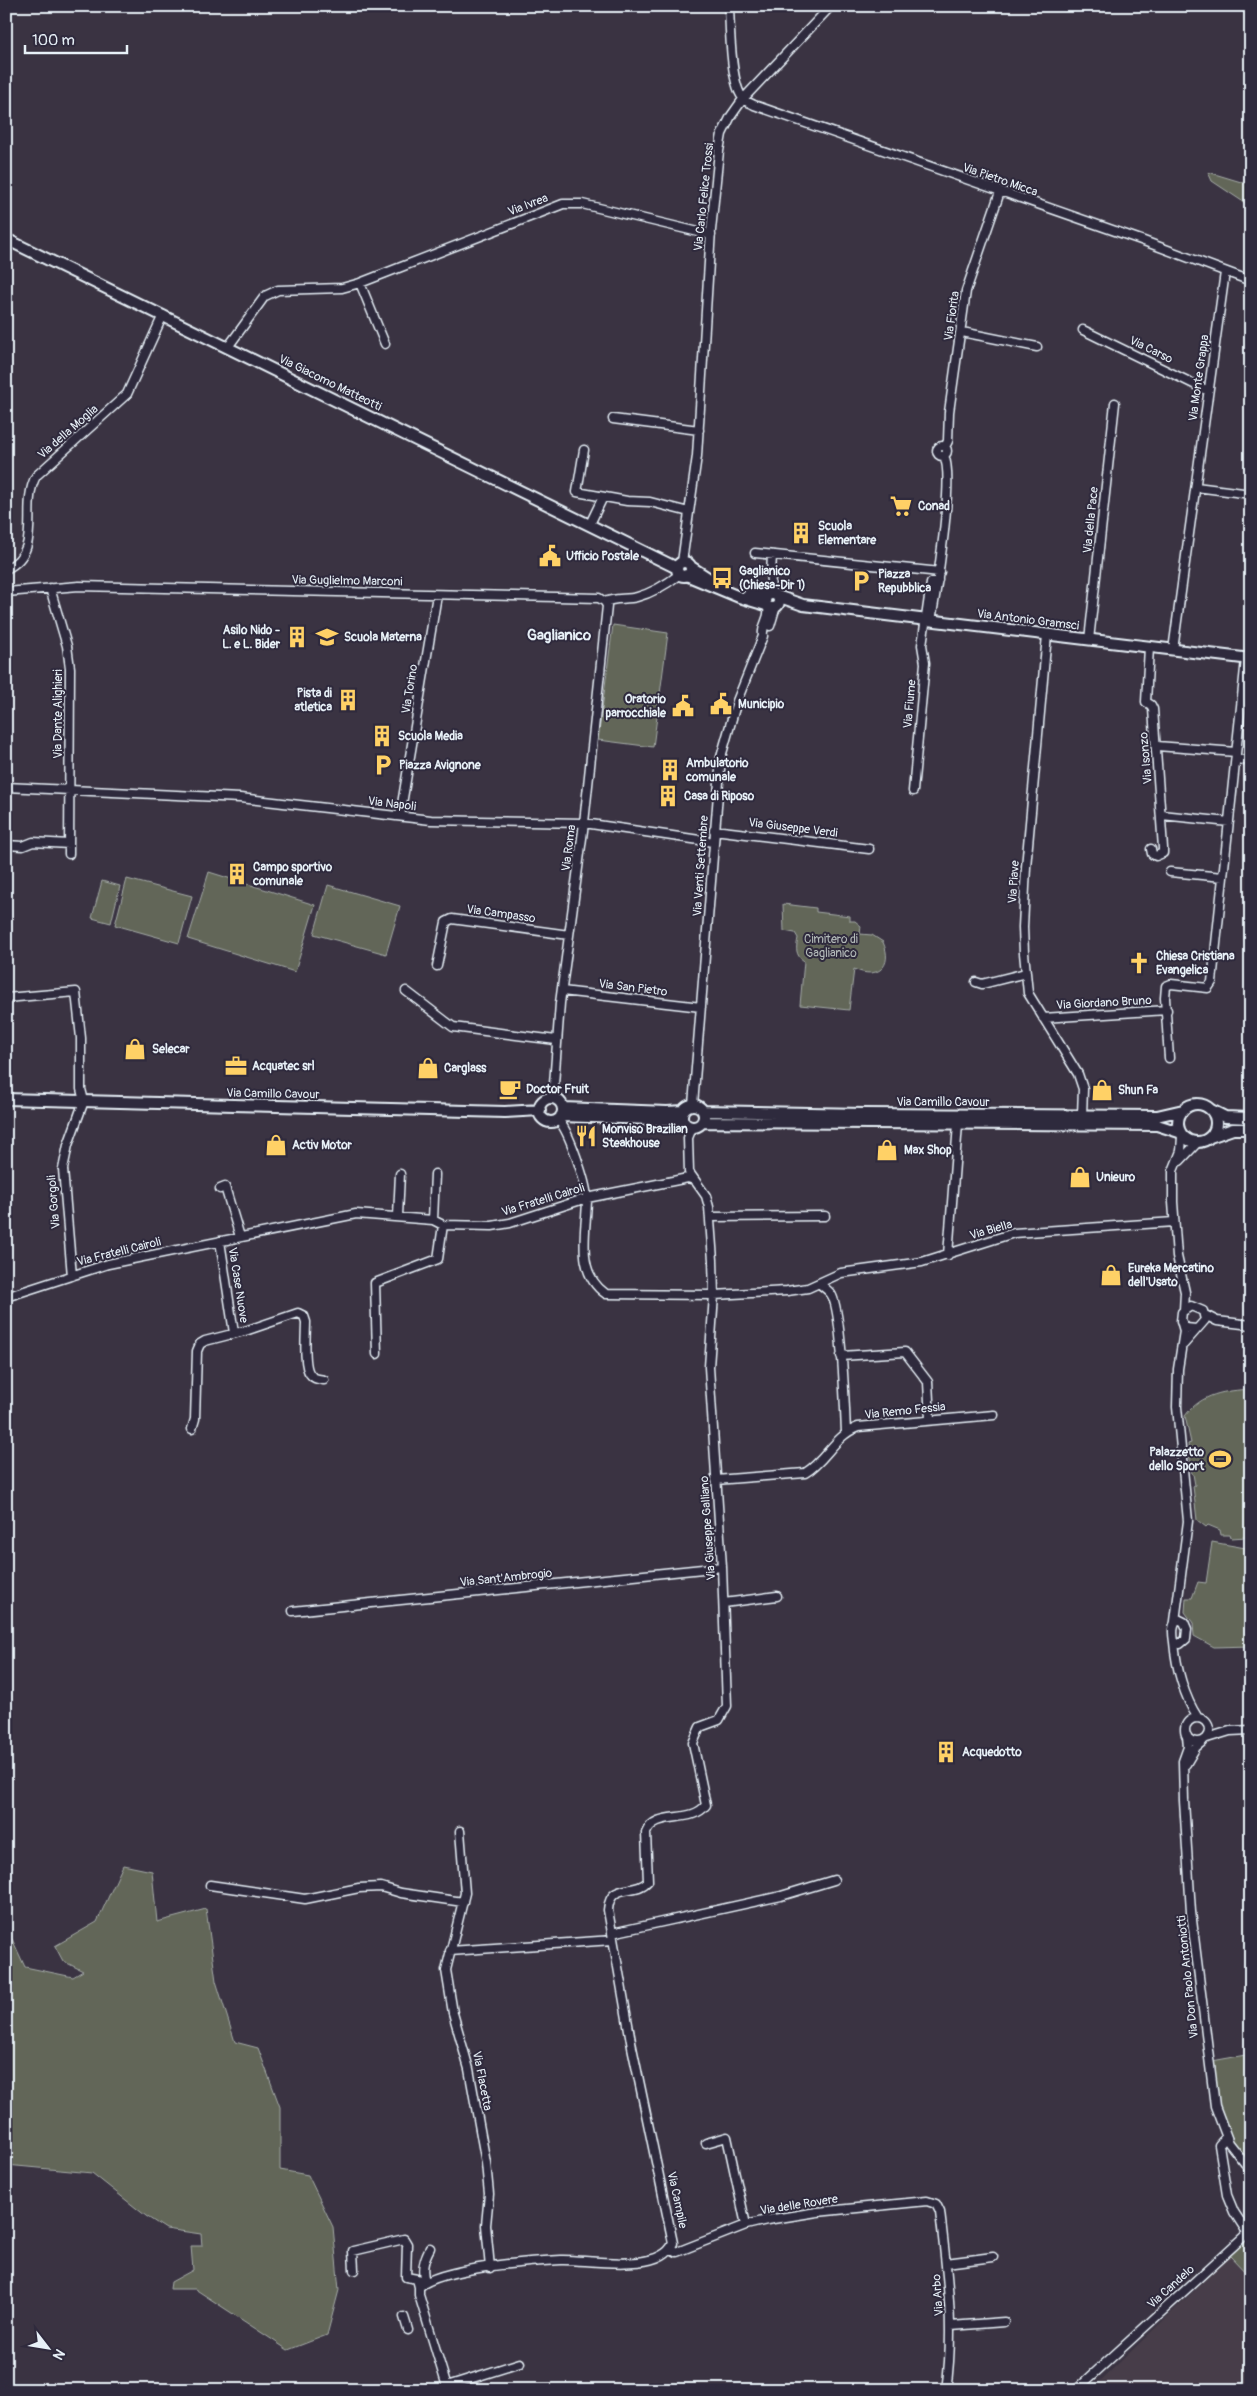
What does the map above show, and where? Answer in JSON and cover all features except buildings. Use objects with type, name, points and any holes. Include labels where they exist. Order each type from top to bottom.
[{"type":"main road","name":"Via Giacomo Matteotti","points":[[6,239],[683,568]]},
{"type":"main road","name":"Via Antonio Gramsci","points":[[683,568],[737,596],[1248,659]]},
{"type":"main road","points":[[561,1115],[560,1102],[553,1098],[545,1100],[540,1110],[544,1120],[551,1122],[561,1115],[667,1112],[683,1115]]},
{"type":"main road","name":"Via Camillo Cavour","points":[[6,1099],[505,1112],[540,1110]]},
{"type":"main road","points":[[1251,1118],[1225,1118],[1199,1104],[1188,1106],[1183,1110],[1178,1120],[1177,1132],[1192,1142],[1198,1142],[1232,1129],[1251,1129]]},
{"type":"main road","points":[[683,1115],[693,1105],[703,1111],[703,1122]]},
{"type":"main road","points":[[1209,1138],[1216,1127],[1214,1114],[1210,1109]]},
{"type":"main road","name":"Via Camillo Cavour","points":[[703,1111],[1166,1115],[1183,1110]]},
{"type":"main road","points":[[683,1115],[686,1125],[692,1128]]},
{"type":"main road","name":"Via Camillo Cavour","points":[[692,1128],[698,1127],[703,1122],[1157,1125],[1177,1132]]},
{"type":"street","points":[[729,6],[732,58],[737,86],[743,99]]},
{"type":"street","name":"Via Carlo Felice Trossi","points":[[683,568],[699,430],[711,235],[722,134],[731,116],[743,99],[831,6]]},
{"type":"street","name":"Via Pietro Micca","points":[[743,99],[754,105],[1132,237],[1251,281]]},
{"type":"street","name":"Via Fiorita","points":[[939,576],[947,461],[937,451],[940,447],[945,447],[948,441],[949,412],[962,332],[966,291],[1000,192]]},
{"type":"street","name":"Via Ivrea","points":[[228,347],[265,296],[278,290],[342,288],[360,284],[563,204],[582,204],[711,235]]},
{"type":"street","name":"Via Monte Grappa","points":[[1173,650],[1224,272]]},
{"type":"street","points":[[360,284],[384,344]]},
{"type":"street","name":"Via della Moglia","points":[[6,569],[23,557],[27,546],[30,494],[36,476],[126,394],[163,315]]},
{"type":"street","name":"Via Carso","points":[[1083,330],[1208,391]]},
{"type":"street","points":[[962,332],[1037,346]]},
{"type":"street","name":"Via della Pace","points":[[1090,640],[1115,403]]},
{"type":"street","points":[[612,419],[699,430]]},
{"type":"street","points":[[584,450],[577,492],[627,501],[650,502],[690,512]]},
{"type":"street","points":[[1196,487],[1251,494]]},
{"type":"street","points":[[590,524],[603,497]]},
{"type":"street","points":[[755,553],[939,576],[928,620]]},
{"type":"street","name":"Via Venti Settembre","points":[[693,1105],[714,830],[723,749],[737,701],[763,636],[767,633],[772,601],[772,555]]},
{"type":"street","name":"Via Guglielmo Marconi","points":[[6,592],[78,586],[206,588],[599,598],[604,602],[610,599],[636,598],[668,583],[683,568]]},
{"type":"street","name":"Via Dante Alighieri","points":[[50,588],[67,646],[70,668],[69,854]]},
{"type":"street","name":"Via Torino","points":[[400,816],[437,595]]},
{"type":"street","name":"Via Roma","points":[[553,1098],[556,1040],[584,823],[606,611],[604,602]]},
{"type":"street","name":"Via Fiume","points":[[913,791],[925,662],[922,645],[928,620]]},
{"type":"street","name":"Via Piave","points":[[1047,635],[1026,876],[1023,927],[1026,973],[1028,993],[1065,1050],[1078,1074],[1083,1090],[1082,1115]]},
{"type":"street","name":"Via Isonzo","points":[[1149,647],[1146,702],[1152,705],[1154,709],[1163,853],[1156,856],[1152,854],[1151,849]]},
{"type":"street","points":[[1169,1058],[1165,988],[1168,984],[1193,987],[1211,986],[1248,659]]},
{"type":"street","points":[[1157,746],[1236,756],[1251,761]]},
{"type":"street","name":"Via Napoli","points":[[6,787],[240,798],[449,821],[584,823],[713,842]]},
{"type":"street","points":[[1162,815],[1229,822]]},
{"type":"street","name":"Via Giuseppe Verdi","points":[[714,830],[869,848]]},
{"type":"street","points":[[6,845],[23,846],[33,842],[69,844]]},
{"type":"street","points":[[1170,872],[1223,877]]},
{"type":"street","name":"Via Campasso","points":[[437,966],[446,922],[452,919],[569,935]]},
{"type":"street","points":[[976,982],[982,984],[1026,973]]},
{"type":"street","points":[[406,991],[454,1027],[556,1040]]},
{"type":"street","name":"Via San Pietro","points":[[562,991],[701,1007]]},
{"type":"street","points":[[6,998],[76,992],[81,1038],[81,1089],[84,1100]]},
{"type":"street","name":"Via Giordano Bruno","points":[[1043,1018],[1167,1010]]},
{"type":"street","name":"Via Gorgoli","points":[[72,1276],[63,1168],[68,1145],[84,1100]]},
{"type":"street","points":[[561,1115],[587,1198]]},
{"type":"street","points":[[948,1255],[958,1124]]},
{"type":"street","name":"Via Giuseppe Galliano","points":[[692,1128],[688,1138],[689,1172],[706,1196],[710,1217],[714,1295],[709,1367],[724,1603],[727,1706],[719,1720],[700,1726],[695,1735],[693,1743],[706,1804],[696,1814]]},
{"type":"street","points":[[1176,1167],[1181,1150],[1177,1132]]},
{"type":"street","points":[[1198,1142],[1173,1170],[1177,1256],[1185,1292],[1184,1310],[1181,1318],[1182,1348],[1178,1369],[1177,1407],[1188,1521],[1175,1621],[1178,1662],[1189,1702],[1198,1718]]},
{"type":"street","points":[[398,1216],[400,1174]]},
{"type":"street","points":[[433,1220],[435,1174]]},
{"type":"street","name":"Via Fratelli Cairoli","points":[[6,1297],[108,1264],[356,1214],[433,1220],[443,1225],[498,1226],[510,1224],[587,1198],[688,1178],[694,1180]]},
{"type":"street","points":[[220,1189],[225,1187],[240,1237]]},
{"type":"street","name":"Via Biella","points":[[587,1198],[584,1244],[586,1260],[592,1279],[600,1290],[606,1294],[615,1295],[714,1295],[787,1291],[808,1288],[841,1273],[906,1266],[1014,1234],[1148,1222],[1174,1222]]},
{"type":"street","points":[[710,1217],[825,1216]]},
{"type":"street","points":[[377,1354],[375,1283],[438,1259],[443,1225]]},
{"type":"street","name":"Via Case Nuove","points":[[220,1241],[234,1333]]},
{"type":"street","points":[[820,1284],[832,1295],[841,1356],[846,1433]]},
{"type":"street","points":[[1185,1292],[1195,1306],[1203,1311],[1204,1315],[1216,1320],[1251,1325]]},
{"type":"street","points":[[1184,1310],[1195,1306]]},
{"type":"street","name":"Via Case Nuove","points":[[192,1429],[195,1419],[197,1351],[200,1344],[298,1313],[304,1316],[306,1365],[309,1374],[324,1380]]},
{"type":"street","points":[[1200,1327],[1204,1315]]},
{"type":"street","points":[[1182,1348],[1187,1338],[1200,1327],[1216,1320]]},
{"type":"street","points":[[1182,1324],[1186,1328],[1200,1327]]},
{"type":"street","points":[[841,1356],[905,1352],[928,1382],[930,1419]]},
{"type":"street","name":"Via Remo Fessia","points":[[716,1480],[805,1473],[815,1468],[830,1447],[846,1433],[858,1427],[930,1419],[994,1415]]},
{"type":"street","name":"Via Sant'Ambrogio","points":[[293,1611],[722,1567]]},
{"type":"street","points":[[1178,1643],[1186,1639],[1187,1629],[1180,1613],[1179,1594]]},
{"type":"street","points":[[724,1603],[777,1596]]},
{"type":"street","points":[[1175,1621],[1178,1619],[1184,1622]]},
{"type":"street","points":[[1189,1702],[1185,1730],[1187,1736],[1195,1742],[1230,1731],[1251,1730]]},
{"type":"street","points":[[1183,1773],[1190,1756],[1210,1732],[1209,1725],[1205,1720],[1192,1719],[1187,1724]]},
{"type":"street","points":[[1209,1725],[1230,1731]]},
{"type":"street","name":"Via Don Paolo Antoniotti","points":[[1187,1736],[1188,1748],[1183,1761],[1183,1773],[1191,1912],[1214,2106],[1221,2140],[1250,2172]]},
{"type":"street","name":"Via Campile","points":[[671,2249],[673,2235],[632,2047],[608,1910],[609,1900],[618,1892],[644,1885],[648,1880],[646,1833],[648,1827],[652,1823],[666,1819],[696,1814]]},
{"type":"street","name":"Via Flacetta","points":[[460,1831],[465,1885],[463,1902],[446,1970],[448,1989],[470,2069],[488,2176],[486,2225],[490,2268]]},
{"type":"street","points":[[450,1951],[612,1936],[781,1896],[834,1880]]},
{"type":"street","points":[[210,1885],[305,1899],[359,1888],[381,1887],[401,1893],[463,1902]]},
{"type":"street","points":[[706,2143],[727,2137],[746,2225]]},
{"type":"street","points":[[1221,2140],[1227,2194],[1234,2212],[1250,2230]]},
{"type":"street","name":"Via delle Rovere","points":[[671,2249],[677,2252],[746,2225],[817,2212],[927,2200],[936,2204]]},
{"type":"street","name":"Via Arbo","points":[[936,2204],[940,2212],[951,2300],[950,2356],[946,2390]]},
{"type":"street","name":"Via Candelo","points":[[1076,2390],[1250,2230]]},
{"type":"street","points":[[354,2270],[353,2251],[404,2239],[407,2244],[406,2278],[418,2279],[422,2284]]},
{"type":"street","points":[[430,2248],[425,2257],[419,2295],[448,2388],[520,2363]]},
{"type":"street","points":[[422,2284],[448,2274],[563,2260],[610,2264],[640,2261],[659,2256],[671,2249]]},
{"type":"street","name":"Via Arbo","points":[[946,2263],[993,2257]]},
{"type":"street","points":[[404,2317],[408,2330]]},
{"type":"street","name":"Via Arbo","points":[[951,2326],[1004,2322]]},
{"type":"shaded area","points":[[1230,2256],[1251,2278],[1251,2390],[1091,2390]]},
{"type":"green space","points":[[1208,172],[1251,185],[1251,207],[1212,181]]},
{"type":"green space","points":[[613,625],[668,633],[653,747],[598,740]]},
{"type":"green space","points":[[209,872],[315,905],[295,972],[188,939]]},
{"type":"green space","points":[[127,879],[192,896],[179,943],[115,925]]},
{"type":"green space","points":[[102,881],[120,886],[111,923],[92,918]]},
{"type":"green space","points":[[328,885],[400,906],[386,954],[314,934]]},
{"type":"green space","name":"Cimitero di Gaglianico","points":[[783,904],[816,908],[816,912],[850,916],[850,921],[855,921],[861,926],[860,934],[872,935],[883,942],[886,958],[885,964],[881,969],[870,973],[854,969],[849,1010],[800,1005],[804,961],[798,954],[798,938],[795,933],[784,931]]},
{"type":"green space","name":"Palazzetto dello Sport","points":[[1251,1389],[1251,1543],[1247,1542],[1247,1537],[1231,1538],[1230,1535],[1221,1535],[1220,1530],[1208,1525],[1206,1527],[1197,1520],[1193,1486],[1195,1485],[1188,1444],[1191,1443],[1185,1416],[1199,1402],[1206,1398],[1223,1392]]},
{"type":"green space","points":[[1212,1542],[1251,1549],[1251,1646],[1214,1647],[1194,1636],[1193,1623],[1185,1612],[1186,1598],[1192,1598],[1198,1582],[1206,1583]]},
{"type":"green space","points":[[123,1865],[152,1871],[157,1922],[206,1909],[216,1981],[235,2042],[258,2048],[280,2107],[280,2170],[308,2175],[333,2227],[339,2290],[327,2335],[288,2350],[195,2289],[170,2289],[171,2282],[193,2270],[191,2246],[202,2246],[201,2234],[166,2229],[146,2216],[92,2173],[6,2165],[6,1939],[12,1939],[25,1967],[73,1977],[83,1971],[63,1961],[55,1946],[97,1922]]},
{"type":"green space","points":[[1251,2054],[1251,2166],[1241,2154],[1227,2129],[1219,2103],[1212,2061]]},
{"type":"green space","points":[[1251,2236],[1251,2278],[1230,2256]]},
{"type":"place","name":"Conad","points":[[901,506]]},
{"type":"place","name":"Scuola Elementare","points":[[801,533]]},
{"type":"place","name":"Ufficio Postale","points":[[550,556]]},
{"type":"place","name":"Gaglianico (Chiesa-Dir 1)","points":[[722,578]]},
{"type":"place","name":"Piazza Repubblica","points":[[861,581]]},
{"type":"place","name":"Asilo Nido - L. e L. Bider","points":[[297,637]]},
{"type":"place","name":"Scuola Materna","points":[[327,637]]},
{"type":"place","name":"Pista di atletica","points":[[348,700]]},
{"type":"place","name":"Municipio","points":[[721,704]]},
{"type":"place","name":"Oratorio parrocchiale","points":[[683,706]]},
{"type":"place","name":"Scuola Media","points":[[382,736]]},
{"type":"place","name":"Piazza Avignone","points":[[383,765]]},
{"type":"place","name":"Ambulatorio comunale","points":[[670,770]]},
{"type":"place","name":"Casa di Riposo","points":[[668,796]]},
{"type":"place","name":"Campo sportivo comunale","points":[[237,874]]},
{"type":"place","name":"Chiesa Cristiana Evangelica","points":[[1139,963]]},
{"type":"place","name":"Selecar","points":[[135,1049]]},
{"type":"place","name":"Acquatec srl","points":[[236,1066]]},
{"type":"place","name":"Carglass","points":[[428,1068]]},
{"type":"place","name":"Doctor Fruit","points":[[510,1089]]},
{"type":"place","name":"Shun Fa","points":[[1102,1090]]},
{"type":"place","name":"Monviso Brazilian Steakhouse","points":[[586,1136]]},
{"type":"place","name":"Activ Motor","points":[[276,1145]]},
{"type":"place","name":"Max Shop","points":[[887,1150]]},
{"type":"place","name":"Unieuro","points":[[1080,1177]]},
{"type":"place","name":"Eureka Mercatino dell'Usato","points":[[1111,1275]]},
{"type":"place","name":"Palazzetto dello Sport","points":[[1220,1459]]},
{"type":"place","name":"Acquedotto","points":[[946,1752]]},
{"type":"district","name":"Gaglianico","points":[[559,635]]}]
